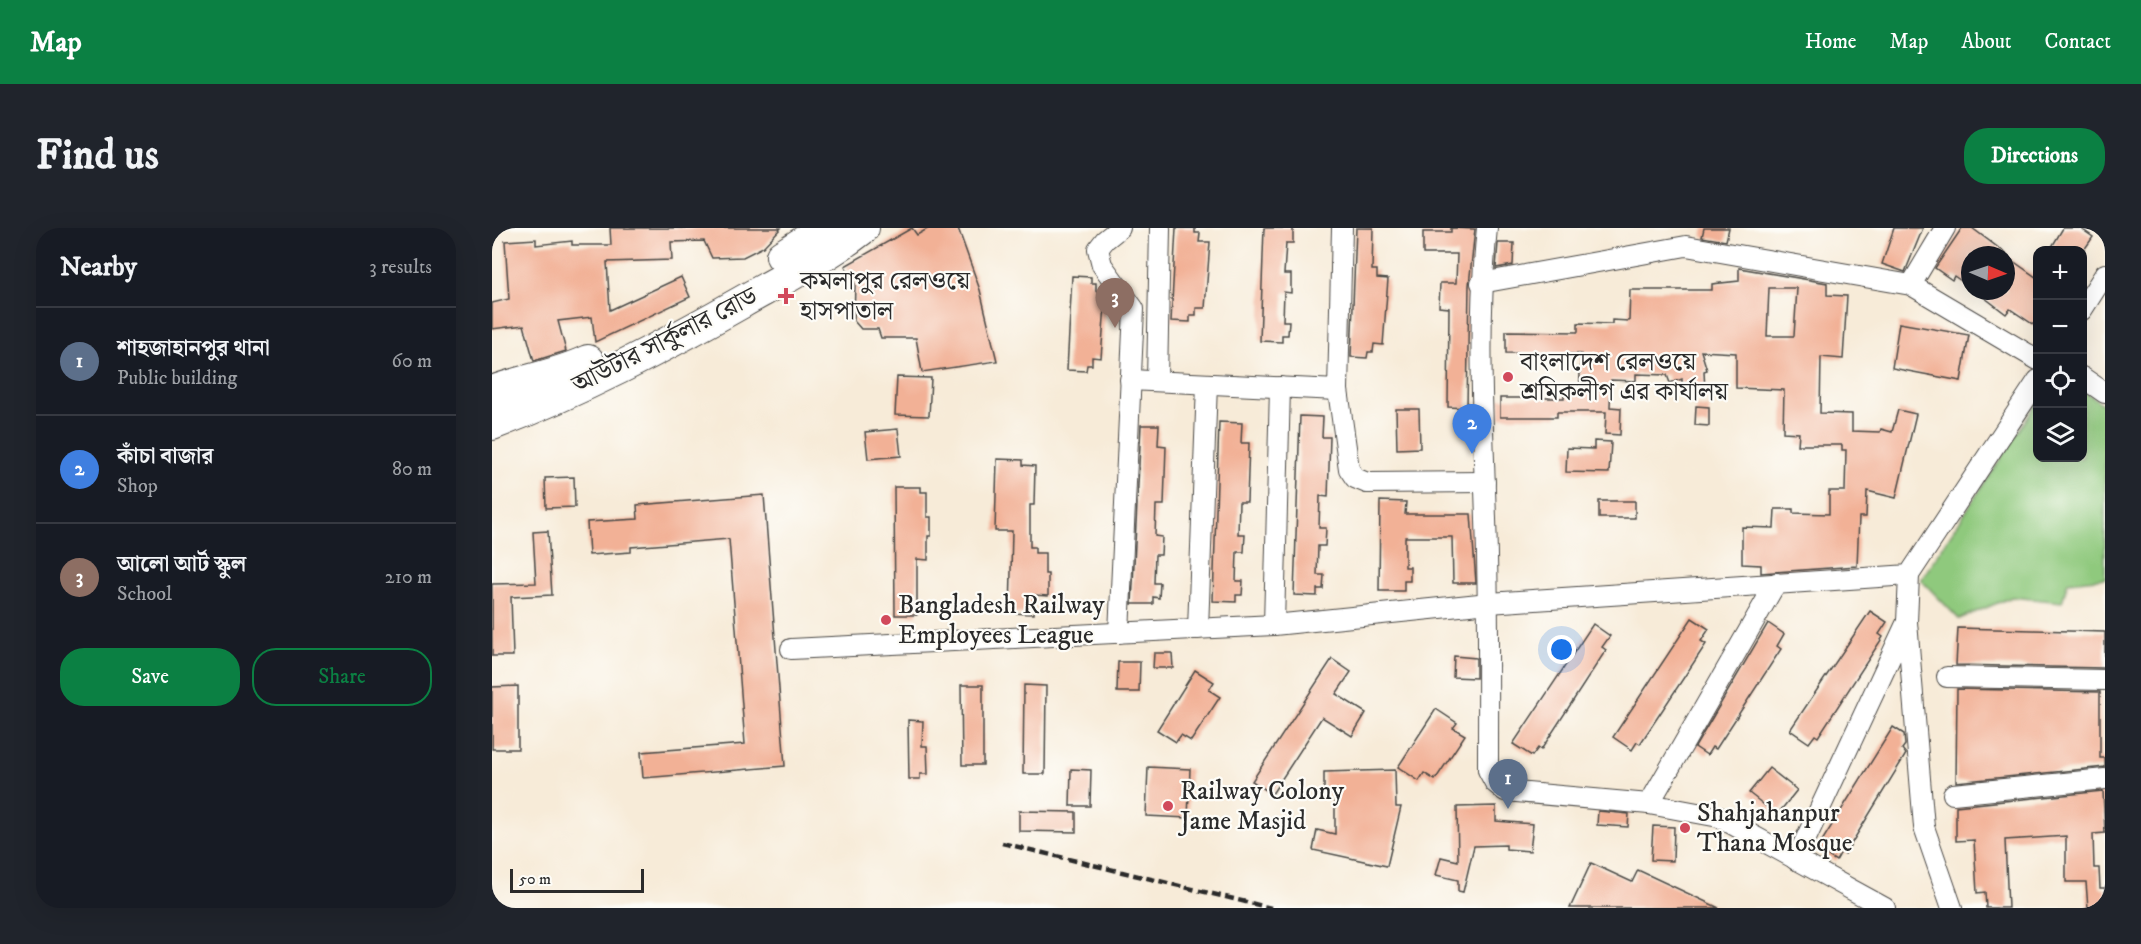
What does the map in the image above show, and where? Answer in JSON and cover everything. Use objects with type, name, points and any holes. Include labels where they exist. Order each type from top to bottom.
[{"type":"main road","name":"আউটার সার্কুলার রোড","points":[[492,392],[518,383],[563,373],[606,353],[707,301],[826,228]]},
{"type":"main road","name":"আউটার সার্কুলার রোড","points":[[492,424],[628,365],[797,271],[841,245],[863,228]]},
{"type":"street","points":[[1119,633],[1134,309],[1102,265],[1098,249],[1120,228]]},
{"type":"street","points":[[1157,381],[1161,228]]},
{"type":"street","points":[[1342,228],[1338,390],[1349,469],[1355,478],[1367,483],[1485,482]]},
{"type":"street","points":[[1487,228],[1481,283],[1480,369],[1489,603],[1488,770],[1495,783],[1505,791],[1649,804],[1719,817],[1885,908]]},
{"type":"street","points":[[1911,285],[1945,228]]},
{"type":"street","points":[[1481,283],[1688,237],[1911,285],[2033,358]]},
{"type":"street","points":[[2087,302],[2105,274]]},
{"type":"street","points":[[1130,380],[1338,390]]},
{"type":"street","points":[[2087,380],[2105,393]]},
{"type":"street","points":[[1198,629],[1207,384]]},
{"type":"street","points":[[1952,908],[1924,827],[1907,622],[1909,575],[2033,386]]},
{"type":"street","points":[[1274,625],[1280,387]]},
{"type":"street","points":[[791,649],[1274,625],[1489,603],[1909,575]]},
{"type":"street","points":[[1649,804],[1776,583]]},
{"type":"street","points":[[1796,860],[1907,622]]},
{"type":"street","points":[[1947,678],[2105,680]]},
{"type":"street","points":[[1953,794],[2105,779]]},
{"type":"green space","points":[[2087,393],[2105,406],[2105,578],[2068,582],[2062,602],[2012,597],[1959,619],[1921,580],[2033,409],[2033,462],[2087,462]]},
{"type":"building","points":[[610,228],[781,228],[763,247],[743,257],[712,258],[704,241],[671,242],[672,260],[607,262],[610,310],[681,277],[690,297],[595,342],[592,317],[558,321],[566,351],[534,361],[524,325],[492,329],[492,303],[509,299],[505,241],[536,239],[536,245],[572,241],[572,245],[611,245]]},
{"type":"building","points":[[912,228],[917,235],[929,228],[958,228],[980,290],[997,361],[922,372],[916,338],[881,338],[878,329],[861,329],[854,321],[855,284],[845,266]]},
{"type":"building","points":[[1176,228],[1195,228],[1195,233],[1200,233],[1199,242],[1210,242],[1205,308],[1196,308],[1196,315],[1190,315],[1190,322],[1171,321]]},
{"type":"building","points":[[1264,228],[1293,228],[1293,243],[1286,243],[1284,274],[1291,274],[1291,293],[1284,292],[1283,321],[1289,321],[1288,335],[1282,335],[1282,342],[1260,341]]},
{"type":"building","points":[[1356,228],[1373,228],[1372,270],[1377,270],[1377,278],[1388,279],[1383,345],[1374,344],[1373,352],[1368,352],[1367,358],[1351,357]]},
{"type":"building","points":[[1451,228],[1475,229],[1469,285],[1467,408],[1448,407],[1449,308],[1439,307],[1440,283],[1456,283],[1457,254],[1423,254],[1423,232],[1451,232]]},
{"type":"building","points":[[1704,228],[1729,228],[1726,241],[1702,237]]},
{"type":"building","points":[[1894,228],[1923,228],[1905,272],[1882,264]]},
{"type":"building","points":[[1962,228],[1972,228],[1996,246],[1961,246],[1961,281],[1954,276],[1952,280],[1935,268]]},
{"type":"building","points":[[2063,228],[2080,228],[2093,237],[2087,246],[2052,246]]},
{"type":"building","points":[[1498,243],[1514,243],[1513,265],[1496,268]]},
{"type":"building","points":[[2015,262],[2033,275],[2033,324],[2010,309],[2006,314],[1988,300],[2015,300]]},
{"type":"building","points":[[1739,268],[1827,283],[1827,295],[1847,296],[1843,359],[1821,357],[1820,413],[1852,414],[1852,431],[1880,432],[1881,429],[1892,432],[1898,410],[1916,414],[1896,498],[1867,491],[1866,517],[1859,517],[1857,566],[1761,573],[1761,565],[1742,564],[1742,527],[1774,528],[1775,509],[1793,509],[1793,513],[1829,514],[1829,491],[1845,491],[1846,450],[1842,450],[1842,445],[1798,445],[1799,433],[1783,432],[1784,390],[1736,388],[1736,353],[1701,351],[1707,370],[1704,371],[1705,391],[1682,391],[1682,379],[1670,383],[1667,375],[1636,374],[1636,381],[1611,380],[1610,407],[1621,408],[1620,435],[1605,434],[1606,412],[1557,412],[1557,417],[1500,417],[1500,398],[1564,398],[1564,394],[1579,394],[1581,354],[1506,353],[1506,331],[1578,332],[1578,323],[1612,324],[1612,320],[1629,321],[1630,290],[1712,290],[1712,284],[1739,281]],"holes":[[[1769,288],[1797,288],[1794,336],[1767,336]]]},
{"type":"building","points":[[1072,276],[1091,277],[1091,283],[1096,283],[1096,291],[1106,292],[1101,358],[1092,357],[1092,365],[1087,365],[1086,371],[1067,370]]},
{"type":"building","points":[[1899,323],[1969,335],[1961,381],[1892,368]]},
{"type":"building","points":[[897,377],[931,378],[929,416],[895,415]]},
{"type":"building","points":[[1696,406],[1709,407],[1709,426],[1695,425]]},
{"type":"building","points":[[1396,409],[1419,409],[1420,448],[1397,449]]},
{"type":"building","points":[[1300,416],[1323,417],[1322,437],[1330,437],[1328,497],[1320,496],[1319,528],[1326,528],[1325,546],[1318,546],[1317,575],[1324,575],[1323,589],[1317,589],[1317,596],[1294,595]]},
{"type":"building","points":[[1219,422],[1242,423],[1241,443],[1249,443],[1247,502],[1239,502],[1238,534],[1245,534],[1244,552],[1237,552],[1236,581],[1243,581],[1242,595],[1236,595],[1236,602],[1213,601]]},
{"type":"building","points":[[1141,425],[1159,425],[1158,445],[1166,446],[1164,505],[1156,505],[1155,536],[1162,537],[1161,555],[1155,555],[1154,583],[1160,583],[1159,598],[1153,597],[1153,604],[1132,604]]},
{"type":"building","points":[[898,429],[901,456],[868,459],[865,432]]},
{"type":"building","points":[[1594,441],[1611,442],[1609,473],[1566,472],[1567,448],[1594,449]]},
{"type":"building","points":[[997,459],[1023,460],[1023,465],[1035,466],[1034,505],[1030,505],[1030,547],[1035,547],[1035,553],[1045,553],[1048,596],[1034,595],[1034,614],[1010,613],[1012,531],[995,531]]},
{"type":"building","points":[[574,477],[575,507],[546,508],[545,478]]},
{"type":"building","points":[[894,487],[921,487],[921,492],[927,492],[927,517],[931,517],[931,536],[928,536],[928,560],[917,559],[917,615],[895,615]]},
{"type":"building","points":[[764,495],[785,766],[643,778],[641,752],[745,744],[729,539],[631,547],[631,552],[589,555],[587,522],[638,519],[637,505]]},
{"type":"building","points":[[1380,501],[1406,502],[1405,514],[1471,514],[1476,583],[1453,583],[1452,537],[1405,537],[1405,567],[1410,567],[1410,581],[1404,581],[1404,591],[1379,591]]},
{"type":"building","points":[[1599,501],[1635,501],[1635,518],[1599,518]]},
{"type":"building","points":[[548,531],[552,595],[511,597],[513,656],[492,656],[492,584],[536,583],[533,532]]},
{"type":"building","points":[[1870,611],[1887,622],[1879,634],[1883,637],[1818,737],[1815,735],[1809,743],[1790,730]]},
{"type":"building","points":[[1692,618],[1709,629],[1701,641],[1706,644],[1640,744],[1637,742],[1632,750],[1613,737]]},
{"type":"building","points":[[1768,623],[1784,634],[1777,646],[1781,649],[1716,749],[1712,747],[1707,755],[1695,747]]},
{"type":"building","points":[[1593,624],[1610,636],[1602,647],[1606,650],[1541,750],[1538,748],[1532,756],[1513,744]]},
{"type":"building","points":[[1958,628],[2105,632],[2105,668],[1956,665]]},
{"type":"building","points":[[1154,653],[1172,653],[1173,668],[1153,668]]},
{"type":"building","points":[[1454,656],[1476,658],[1476,678],[1453,677]]},
{"type":"building","points":[[1332,659],[1351,672],[1336,694],[1366,713],[1352,736],[1322,717],[1272,794],[1252,781]]},
{"type":"building","points":[[1118,662],[1140,662],[1139,692],[1117,692]]},
{"type":"building","points":[[1195,670],[1214,682],[1209,690],[1220,697],[1191,741],[1181,735],[1176,742],[1157,730]]},
{"type":"building","points":[[961,685],[983,685],[983,765],[962,765]]},
{"type":"building","points":[[1024,685],[1046,686],[1045,774],[1023,774]]},
{"type":"building","points":[[518,686],[518,749],[492,749],[492,687]]},
{"type":"building","points":[[1957,689],[2100,692],[2100,758],[2105,758],[2105,767],[1956,782]]},
{"type":"building","points":[[1436,709],[1457,723],[1453,728],[1465,735],[1435,780],[1424,773],[1419,781],[1398,767]]},
{"type":"building","points":[[908,720],[923,721],[922,746],[927,746],[928,774],[920,774],[920,779],[909,779]]},
{"type":"building","points":[[1893,727],[1904,734],[1905,745],[1902,749],[1906,754],[1845,854],[1841,852],[1836,861],[1817,849]]},
{"type":"building","points":[[1148,767],[1190,769],[1188,818],[1146,816]]},
{"type":"building","points":[[1769,768],[1797,790],[1777,815],[1749,793]]},
{"type":"building","points":[[1071,769],[1091,770],[1090,806],[1070,806]]},
{"type":"building","points":[[1395,770],[1396,807],[1401,807],[1387,866],[1313,850],[1317,830],[1335,834],[1335,794],[1324,794],[1324,772]]},
{"type":"building","points":[[2103,791],[2105,833],[2093,834],[2094,868],[2099,868],[2100,888],[2105,888],[2105,908],[2088,908],[2086,882],[2066,882],[2066,836],[2005,840],[2008,908],[1986,908],[1985,892],[1977,893],[1974,840],[1956,841],[1956,806]]},
{"type":"building","points":[[1496,806],[1496,821],[1533,824],[1530,851],[1506,849],[1506,845],[1474,846],[1463,892],[1458,891],[1458,880],[1436,875],[1441,857],[1458,861],[1457,807]]},
{"type":"building","points":[[1019,811],[1076,812],[1076,832],[1019,831]]},
{"type":"building","points":[[1598,811],[1629,814],[1628,827],[1597,825]]},
{"type":"building","points":[[1653,826],[1674,827],[1673,861],[1651,860]]},
{"type":"building","points":[[1591,863],[1632,882],[1638,870],[1719,908],[1570,908]]},
{"type":"railway","points":[[1002,843],[1271,908]]},
{"type":"place","name":"কমলাপুর রেলওয়ে হাসপাতাল","points":[[786,296]]},
{"type":"place","name":"আলো আর্ট স্কুল","points":[[1115,328]]},
{"type":"place","name":"বাংলাদেশ রেলওয়ে শ্রমিকলীগ এর কার্যালয়","points":[[1508,377]]},
{"type":"place","name":"কাঁচা বাজার","points":[[1472,454]]},
{"type":"place","name":"Bangladesh Railway Employees League","points":[[886,620]]},
{"type":"place","name":"Railway Colony Jame Masjid","points":[[1168,806]]},
{"type":"place","name":"শাহজাহানপুর থানা","points":[[1508,809]]},
{"type":"place","name":"Shahjahanpur Thana Mosque","points":[[1685,828]]}]
